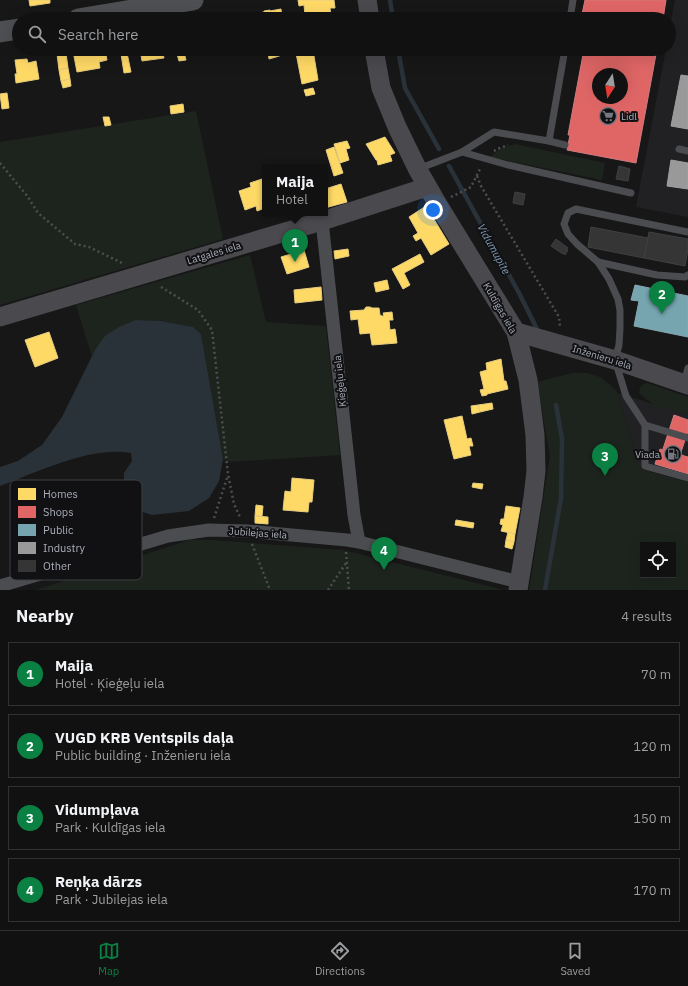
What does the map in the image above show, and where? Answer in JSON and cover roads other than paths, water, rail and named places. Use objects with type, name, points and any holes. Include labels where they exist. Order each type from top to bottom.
[{"type":"main road","points":[[106,12],[135,5],[193,0]]},
{"type":"main road","points":[[0,32],[12,30]]},
{"type":"street","points":[[367,0],[369,12]]},
{"type":"street","name":"Kuldīgas iela","points":[[375,56],[381,88],[397,127],[418,170],[516,332],[528,380],[535,435],[536,464],[533,496],[519,586]]},
{"type":"street","name":"Latgales iela","points":[[0,318],[322,221],[427,187]]},
{"type":"street","name":"Ķieģeļu iela","points":[[322,221],[354,515],[353,541]]},
{"type":"street","name":"Inženieru iela","points":[[516,332],[686,379]]},
{"type":"street","name":"Jubilejas iela","points":[[142,544],[168,536],[209,530],[247,531],[353,541],[519,586]]},
{"type":"street","name":"Jubilejas iela","points":[[0,586],[20,580]]},
{"type":"lane","points":[[571,12],[573,0]]},
{"type":"lane","points":[[549,141],[564,56]]},
{"type":"lane","points":[[418,170],[462,152],[494,132],[565,145]]},
{"type":"lane","points":[[680,149],[688,151]]},
{"type":"lane","points":[[462,152],[508,165],[631,193]]},
{"type":"lane","points":[[688,232],[576,209],[568,213],[564,224],[568,234],[598,262],[609,279],[618,299],[620,310],[620,328],[619,345],[615,360],[626,396],[645,425],[645,466],[688,478]]},
{"type":"lane","points":[[598,262],[657,275],[688,276]]},
{"type":"lane","points":[[645,425],[688,438]]},
{"type":"waterway","name":"Vidumupīte","points":[[390,0],[392,12]]},
{"type":"waterway","name":"Vidumupīte","points":[[399,56],[405,88],[439,149]]},
{"type":"waterway","name":"Vidumupīte","points":[[449,166],[519,293],[539,333]]},
{"type":"waterway","name":"Vidumupīte","points":[[545,590],[561,498],[562,439],[556,405]]},
{"type":"place","name":"Lidl","points":[[608,116]]},
{"type":"place","name":"Maija","points":[[295,262]]},
{"type":"place","name":"VUGD KRB Ventspils daļa","points":[[662,314]]},
{"type":"place","name":"Viada","points":[[673,454]]},
{"type":"place","name":"Vidumpļava","points":[[605,476]]},
{"type":"place","name":"Reņķa dārzs","points":[[384,570]]}]
